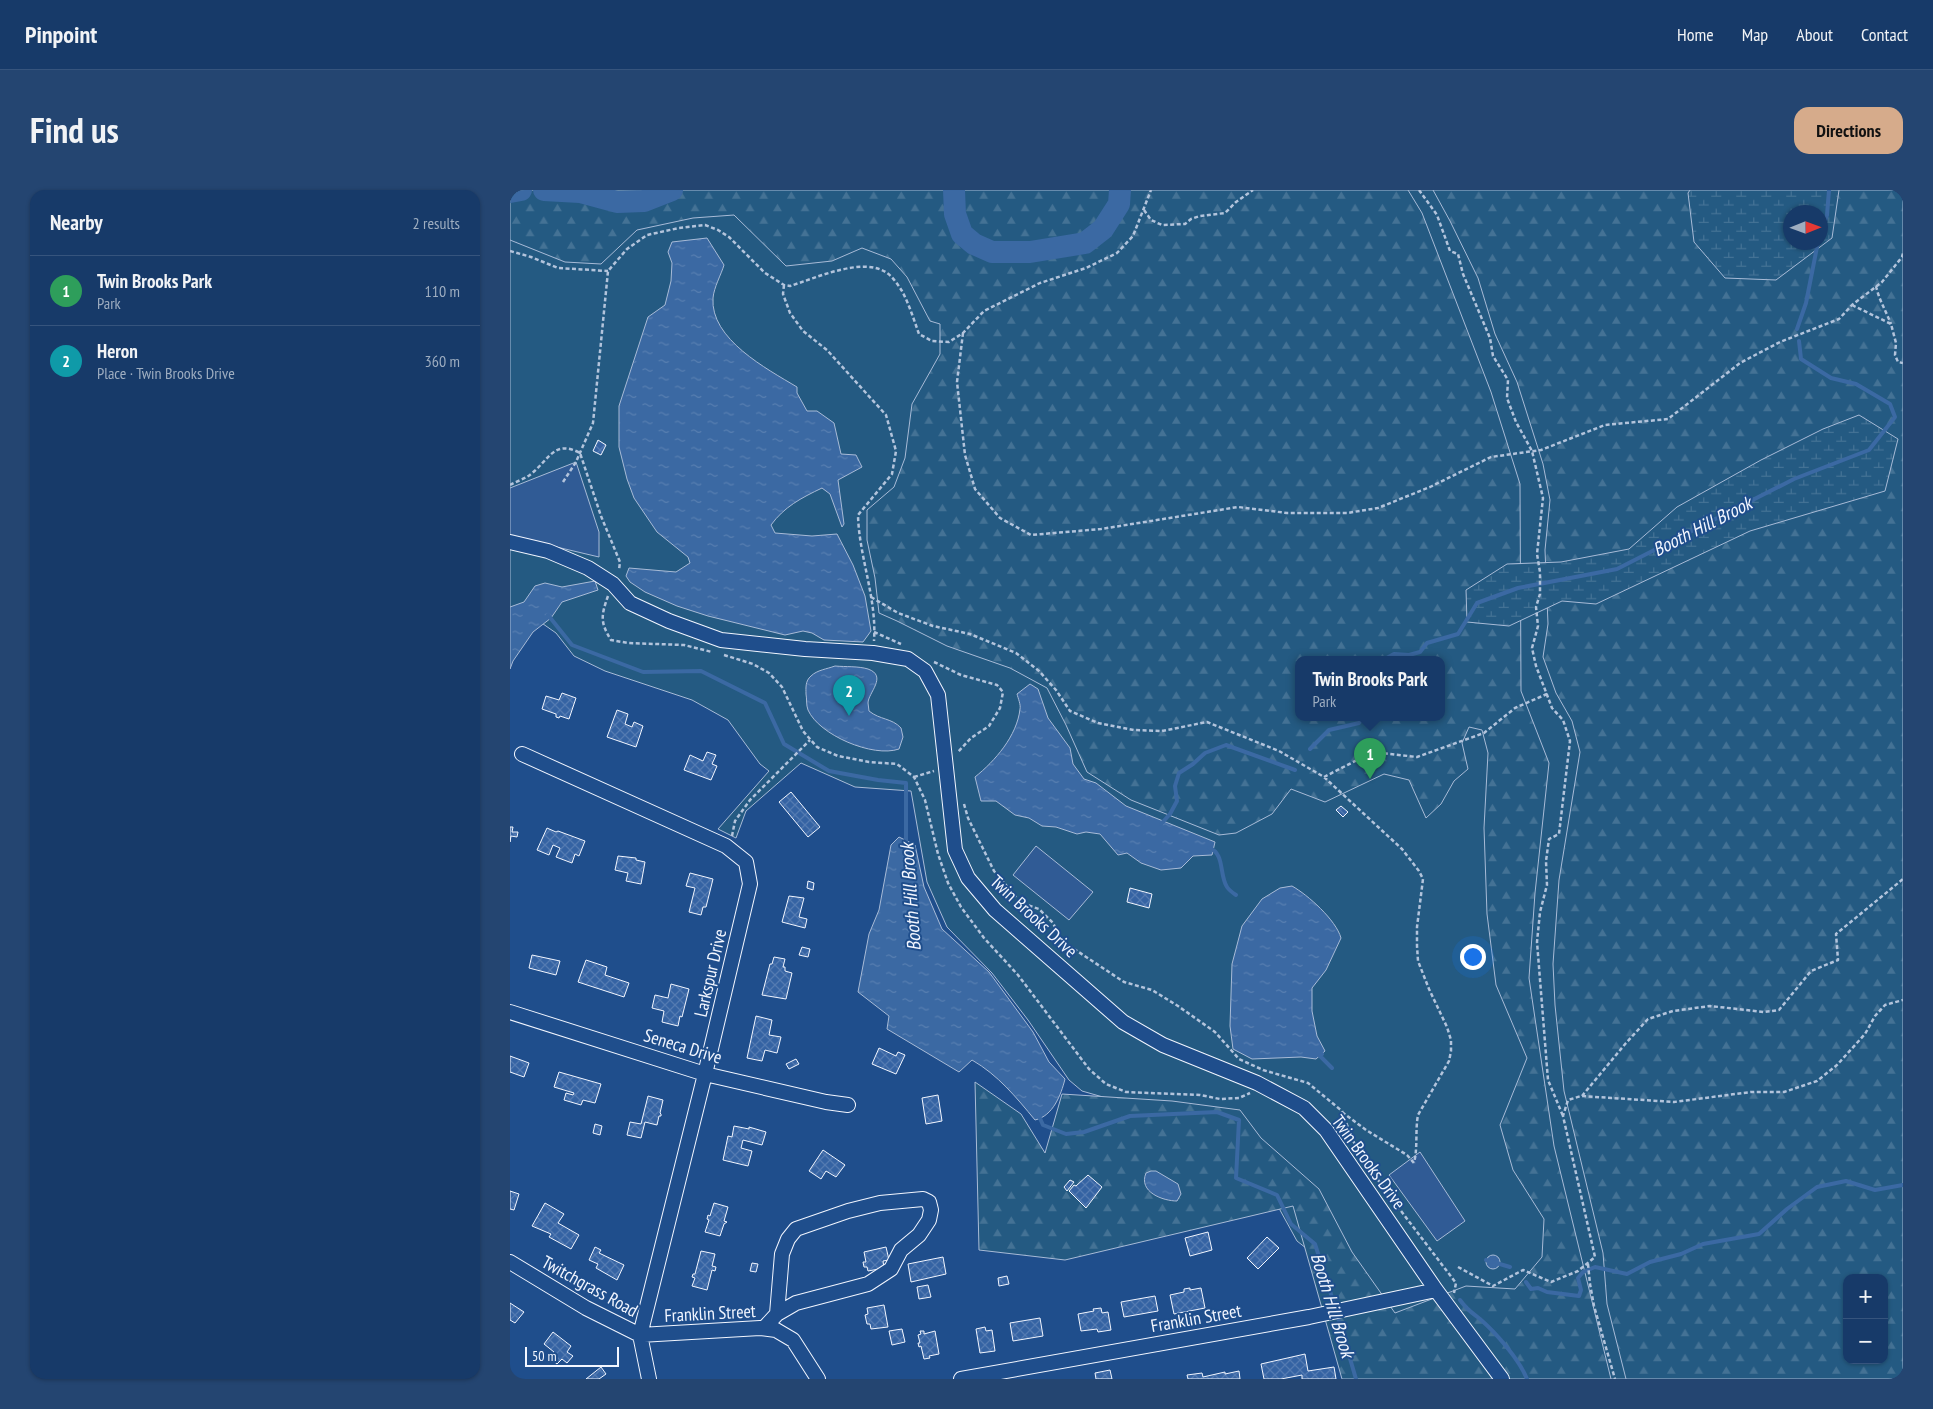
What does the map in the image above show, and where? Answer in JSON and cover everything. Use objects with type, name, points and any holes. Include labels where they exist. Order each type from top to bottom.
[{"type":"street","name":"Twin Brooks Drive","points":[[510,542],[548,551],[588,568],[613,584],[630,603],[669,621],[721,640],[805,649],[873,653],[908,659],[925,671],[938,695],[955,850],[968,878],[995,910],[1123,1022],[1163,1045],[1257,1083],[1304,1108],[1331,1138],[1436,1290],[1502,1379]]},
{"type":"street","name":"Larkspur Drive","points":[[522,754],[726,846],[746,862],[750,884],[640,1335]]},
{"type":"street","name":"Seneca Drive","points":[[510,1012],[705,1074],[826,1102],[848,1105]]},
{"type":"street","points":[[764,1328],[777,1314],[796,1303],[868,1284],[891,1269],[901,1250],[919,1235],[928,1220],[931,1210],[929,1202],[923,1199],[880,1203],[848,1211],[796,1229],[788,1239],[782,1254],[777,1314]]},
{"type":"street","name":"Twitchgrass Road","points":[[510,1262],[586,1308],[640,1335],[649,1379]]},
{"type":"street","name":"Franklin Street","points":[[962,1379],[1021,1374],[1436,1290]]},
{"type":"street","name":"Franklin Street","points":[[640,1335],[764,1328],[776,1330],[793,1340],[818,1379]]},
{"type":"path","points":[[563,482],[580,453],[593,424],[608,271],[627,249],[647,235],[705,225],[729,237],[765,273],[784,285],[790,286],[854,267],[867,266],[878,268],[888,273],[903,293],[919,334],[932,341],[949,342],[963,333],[984,312],[1040,283],[1086,268],[1116,253],[1133,236],[1150,190]]},
{"type":"path","points":[[1144,210],[1152,220],[1162,225],[1185,224],[1191,219],[1200,216],[1225,213],[1236,202],[1253,190]]},
{"type":"path","points":[[1419,190],[1437,215],[1450,251],[1458,254],[1463,274],[1490,338],[1494,356],[1508,380],[1507,398],[1516,422],[1532,451],[1543,498],[1537,554],[1540,572],[1540,594],[1536,607],[1538,626],[1532,648],[1536,666],[1552,708],[1563,720],[1570,741],[1559,834],[1549,839],[1546,861],[1547,885],[1540,912],[1537,942],[1548,1080],[1563,1116],[1595,1258],[1578,1271],[1551,1282],[1523,1270],[1493,1286],[1458,1267]]},
{"type":"path","points":[[510,251],[558,268],[608,271]]},
{"type":"path","points":[[963,333],[957,382],[965,455],[975,488],[1000,518],[1031,534],[1101,529],[1238,507],[1295,513],[1347,513],[1378,508],[1430,487],[1491,457],[1541,450],[1605,425],[1668,419],[1740,363],[1780,342],[1839,319],[1852,305],[1882,282],[1902,257],[1903,253]]},
{"type":"path","points":[[784,285],[783,294],[790,313],[803,331],[827,350],[886,415],[896,451],[892,474],[858,515],[858,536],[871,597],[874,626]]},
{"type":"path","points":[[1876,286],[1878,298],[1887,312],[1891,324],[1896,343],[1895,355],[1898,362],[1903,363]]},
{"type":"path","points":[[1852,305],[1891,324]]},
{"type":"path","points":[[510,485],[533,473],[556,449],[565,448],[580,453]]},
{"type":"path","points":[[580,453],[601,516],[620,562],[618,570]]},
{"type":"path","points":[[608,595],[603,612],[603,626],[611,640],[628,643],[684,645],[726,655],[753,664],[769,673],[782,687],[803,731],[817,747],[838,756],[869,762],[897,764],[914,777],[925,800],[938,854],[948,883],[961,907],[984,938],[1018,975],[1089,1069],[1106,1084],[1126,1092],[1200,1096],[1220,1099],[1239,1098],[1251,1093]]},
{"type":"path","points":[[871,597],[898,613],[933,626],[970,634],[1016,653],[1039,671],[1056,690],[1070,711],[1098,723],[1134,730],[1162,731],[1188,724],[1207,722],[1279,751],[1324,777],[1402,849],[1423,879],[1418,927],[1418,961],[1428,989],[1447,1027],[1451,1051],[1445,1070],[1418,1115],[1416,1130],[1417,1151],[1414,1163],[1407,1154],[1366,1130],[1308,1083],[1264,1070],[1239,1059],[1215,1032],[1178,1006],[1152,990],[1124,982],[1062,941],[1053,923],[1039,909],[1021,903],[994,871],[968,818],[962,798]]},
{"type":"path","points":[[874,632],[905,645]]},
{"type":"path","points":[[929,658],[961,675],[997,685],[1003,692],[1000,708],[989,726],[971,738],[958,752],[958,759]]},
{"type":"path","points":[[1324,777],[1358,759],[1382,753],[1417,757],[1484,734],[1514,708],[1547,694]]},
{"type":"path","points":[[726,846],[733,833],[735,821],[750,800],[810,740]]},
{"type":"path","points":[[1581,1096],[1648,1019],[1673,1011],[1710,1006],[1764,1012],[1780,1010],[1811,971],[1838,960],[1836,934],[1903,879]]},
{"type":"path","points":[[1563,1116],[1568,1100],[1581,1096],[1674,1102],[1751,1092],[1784,1092],[1817,1081],[1837,1065],[1866,1034],[1876,1016],[1886,1004],[1903,1000]]},
{"type":"path","points":[[1342,1112],[1352,1139],[1363,1158],[1456,1283],[1454,1295]]},
{"type":"path","points":[[1588,1263],[1594,1306],[1615,1379]]},
{"type":"green space","points":[[510,190],[1408,190],[1422,213],[1491,392],[1520,484],[1521,691],[1549,763],[1535,893],[1529,978],[1554,1146],[1611,1379],[1342,1379],[1293,1206],[1065,1260],[979,1250],[975,1082],[1021,1114],[1045,1153],[1062,1094],[1172,1101],[1240,1110],[1261,1138],[1319,1189],[1352,1252],[1395,1313],[1466,1286],[1515,1289],[1542,1257],[1544,1219],[1513,1170],[1500,1125],[1527,1058],[1496,985],[1487,914],[1484,828],[1488,753],[1482,730],[1469,727],[1462,743],[1468,769],[1454,781],[1441,804],[1426,818],[1409,780],[1384,774],[1325,802],[1291,789],[1272,814],[1236,833],[1219,835],[1131,800],[1087,772],[1047,688],[1010,668],[947,646],[879,613],[875,578],[867,540],[867,510],[894,487],[905,458],[912,404],[940,354],[940,324],[930,321],[907,277],[891,259],[862,248],[832,261],[786,266],[734,215],[693,218],[637,230],[601,264],[565,262],[510,240]]},
{"type":"green space","points":[[622,190],[1903,190],[1903,1379],[1351,1379],[1311,1252],[1297,1241],[1275,1201],[1134,1106],[1082,1091],[1069,1080],[1028,1020],[992,973],[947,927],[927,882],[911,791],[855,787],[801,763],[746,811],[736,838],[718,829],[769,771],[760,764],[728,720],[692,700],[605,671],[574,656],[556,633],[526,612],[510,621],[510,192]]},
{"type":"green space","points":[[1433,190],[1903,190],[1903,1379],[1626,1379],[1607,1304],[1603,1253],[1564,1091],[1555,1005],[1553,964],[1559,880],[1580,752],[1572,721],[1556,693],[1543,657],[1548,624],[1545,550],[1550,500],[1543,464],[1517,382],[1495,334],[1478,278]]},
{"type":"green space","points":[[1690,190],[1839,190],[1832,238],[1828,241],[1828,205],[1783,205],[1783,250],[1816,250],[1776,280],[1725,278],[1694,242],[1688,193]]},
{"type":"green space","points":[[1859,415],[1898,439],[1885,491],[1750,531],[1596,604],[1562,601],[1509,626],[1467,622],[1466,590],[1507,564],[1561,562],[1629,549],[1677,507],[1761,460],[1823,429]]},
{"type":"shaded area","points":[[576,462],[599,532],[599,557],[510,536],[510,488]]},
{"type":"shaded area","points":[[1036,846],[1093,892],[1069,920],[1013,875]]},
{"type":"shaded area","points":[[1420,1152],[1465,1221],[1437,1241],[1389,1175]]},
{"type":"water","points":[[707,238],[724,265],[713,298],[715,313],[721,327],[730,339],[756,362],[797,387],[797,393],[807,411],[817,411],[834,423],[841,454],[856,455],[862,467],[838,480],[844,524],[842,527],[830,494],[822,488],[794,504],[771,525],[775,533],[812,536],[837,534],[853,565],[865,596],[871,631],[863,642],[824,640],[812,633],[803,631],[785,635],[708,616],[677,606],[645,592],[630,582],[626,576],[629,568],[676,572],[690,563],[688,557],[657,532],[634,498],[619,447],[619,406],[648,317],[665,305],[671,281],[672,263],[668,252],[672,242]]},
{"type":"water","points":[[595,581],[598,590],[562,602],[551,618],[533,632],[513,661],[510,669],[510,607],[524,602],[535,586],[545,583],[562,587]]},
{"type":"water","points":[[835,666],[860,667],[874,672],[877,680],[869,699],[869,711],[894,722],[901,728],[903,737],[899,749],[888,751],[862,747],[835,736],[814,719],[807,706],[807,682],[816,672]]},
{"type":"water","points":[[1030,684],[1038,689],[1048,718],[1070,748],[1073,764],[1084,779],[1096,783],[1126,806],[1215,842],[1212,855],[1193,856],[1181,868],[1161,870],[1141,863],[1127,853],[1118,855],[1100,834],[1086,832],[1077,834],[1056,827],[1042,826],[1029,818],[1015,815],[996,801],[981,801],[975,777],[997,756],[1010,738],[1015,729],[1020,709],[1017,694]]},
{"type":"water","points":[[899,837],[915,845],[924,887],[942,929],[989,972],[1033,1032],[1049,1062],[1065,1079],[1055,1104],[1041,1118],[1035,1120],[1014,1095],[972,1060],[959,1072],[887,1029],[889,1016],[858,992],[869,934],[879,910],[891,845]]},
{"type":"water","points":[[1292,886],[1306,895],[1328,916],[1341,938],[1326,970],[1312,988],[1312,1011],[1317,1036],[1325,1051],[1316,1059],[1301,1057],[1252,1059],[1233,1049],[1230,1026],[1232,964],[1242,926],[1262,899],[1280,888]]},
{"type":"water","points":[[1156,1171],[1178,1184],[1181,1194],[1177,1201],[1159,1197],[1149,1190],[1144,1180],[1146,1173]]},
{"type":"water","points":[[1490,1255],[1496,1255],[1500,1262],[1496,1269],[1490,1269],[1486,1265],[1486,1259]]},
{"type":"building","points":[[598,440],[606,445],[601,455],[593,451]]},
{"type":"building","points":[[562,693],[576,698],[569,719],[560,716],[559,718],[556,717],[556,714],[542,709],[546,696],[559,700]]},
{"type":"building","points":[[617,710],[628,714],[625,724],[632,727],[634,722],[643,726],[636,747],[607,737]]},
{"type":"building","points":[[707,752],[716,755],[712,764],[717,766],[711,780],[684,770],[690,755],[703,761]]},
{"type":"building","points":[[791,792],[820,827],[808,837],[779,802]]},
{"type":"building","points":[[1341,806],[1348,812],[1343,817],[1336,810]]},
{"type":"building","points":[[510,827],[513,827],[512,832],[518,832],[517,837],[511,836],[510,842]]},
{"type":"building","points":[[547,828],[585,841],[579,856],[575,854],[572,863],[556,857],[560,848],[553,845],[549,855],[537,850]]},
{"type":"building","points":[[618,856],[636,858],[636,860],[645,862],[641,884],[626,881],[628,873],[615,870]]},
{"type":"building","points":[[690,873],[713,879],[706,907],[703,907],[701,915],[689,912],[695,888],[686,886]]},
{"type":"building","points":[[808,881],[814,883],[813,890],[807,888]]},
{"type":"building","points":[[1130,888],[1152,894],[1149,908],[1127,902]]},
{"type":"building","points":[[789,896],[804,898],[799,917],[807,919],[805,928],[782,922]]},
{"type":"building","points":[[802,947],[810,949],[808,957],[799,955]]},
{"type":"building","points":[[532,955],[560,961],[556,975],[529,968]]},
{"type":"building","points":[[774,957],[785,959],[783,967],[785,967],[785,971],[792,973],[786,999],[762,995],[770,964],[772,964]]},
{"type":"building","points":[[586,960],[607,967],[605,975],[629,983],[624,997],[578,982]]},
{"type":"building","points":[[671,984],[689,989],[678,1026],[662,1022],[664,1011],[652,1008],[655,995],[668,998]]},
{"type":"building","points":[[756,1016],[772,1020],[769,1035],[781,1037],[777,1053],[765,1050],[762,1061],[747,1058]]},
{"type":"building","points":[[879,1048],[896,1056],[898,1052],[905,1055],[896,1074],[872,1064]]},
{"type":"building","points":[[510,1056],[529,1063],[524,1077],[510,1072]]},
{"type":"building","points":[[796,1059],[799,1064],[789,1069],[786,1064]]},
{"type":"building","points":[[559,1072],[601,1084],[595,1103],[583,1100],[581,1105],[564,1100],[566,1093],[573,1095],[574,1093],[554,1087]]},
{"type":"building","points":[[938,1095],[942,1121],[926,1124],[922,1098]]},
{"type":"building","points":[[648,1096],[663,1100],[661,1116],[659,1116],[657,1125],[645,1122],[641,1138],[627,1135],[630,1122],[641,1124]]},
{"type":"building","points":[[595,1124],[602,1126],[600,1135],[593,1133]]},
{"type":"building","points":[[734,1126],[749,1129],[749,1127],[766,1132],[762,1145],[743,1140],[741,1148],[752,1151],[748,1166],[723,1160],[728,1136],[732,1137]]},
{"type":"building","points":[[823,1150],[845,1165],[836,1177],[826,1171],[821,1179],[809,1171]]},
{"type":"building","points":[[1088,1175],[1102,1187],[1086,1208],[1069,1191]]},
{"type":"building","points":[[1070,1180],[1074,1182],[1067,1191],[1064,1187]]},
{"type":"building","points":[[510,1191],[519,1194],[514,1210],[510,1209]]},
{"type":"building","points":[[545,1203],[564,1214],[558,1223],[579,1235],[571,1249],[549,1237],[551,1234],[532,1226]]},
{"type":"building","points":[[714,1203],[728,1207],[724,1221],[727,1222],[724,1224],[720,1236],[705,1232],[709,1220],[707,1219],[708,1215],[710,1216]]},
{"type":"building","points":[[1208,1232],[1212,1250],[1190,1256],[1185,1238]]},
{"type":"building","points":[[1267,1237],[1279,1248],[1258,1269],[1247,1258]]},
{"type":"building","points":[[595,1247],[601,1250],[599,1253],[624,1265],[617,1280],[596,1268],[598,1264],[589,1260]]},
{"type":"building","points":[[886,1247],[889,1260],[883,1261],[884,1268],[868,1271],[867,1267],[864,1267],[863,1262],[866,1262],[864,1252]]},
{"type":"building","points":[[701,1251],[715,1254],[712,1266],[716,1267],[715,1271],[712,1270],[707,1290],[692,1286],[695,1278],[692,1277],[695,1274]]},
{"type":"building","points":[[943,1257],[946,1274],[911,1282],[908,1264]]},
{"type":"building","points":[[752,1263],[758,1264],[756,1272],[750,1271]]},
{"type":"building","points":[[1007,1276],[1009,1284],[999,1286],[998,1278]]},
{"type":"building","points":[[928,1285],[931,1297],[919,1299],[917,1287]]},
{"type":"building","points":[[1190,1288],[1190,1290],[1201,1288],[1205,1308],[1174,1314],[1170,1295],[1184,1292],[1184,1289]]},
{"type":"building","points":[[1155,1296],[1158,1311],[1124,1317],[1121,1302]]},
{"type":"building","points":[[510,1303],[524,1312],[515,1323],[510,1320]]},
{"type":"building","points":[[884,1305],[888,1327],[871,1329],[870,1324],[867,1324],[865,1315],[868,1314],[867,1308]]},
{"type":"building","points":[[1101,1308],[1102,1313],[1108,1312],[1111,1330],[1098,1332],[1097,1329],[1081,1331],[1078,1314]]},
{"type":"building","points":[[1040,1318],[1043,1336],[1013,1341],[1010,1323]]},
{"type":"building","points":[[985,1327],[986,1331],[992,1330],[995,1351],[980,1353],[976,1329]]},
{"type":"building","points":[[902,1329],[905,1342],[892,1345],[889,1331]]},
{"type":"building","points":[[920,1331],[924,1331],[924,1334],[935,1331],[939,1354],[924,1359],[921,1346],[919,1347],[918,1343],[920,1343],[918,1335],[921,1334]]},
{"type":"building","points":[[553,1332],[571,1346],[567,1352],[573,1356],[567,1363],[562,1359],[557,1364],[549,1357],[554,1352],[544,1344]]},
{"type":"building","points":[[1305,1354],[1308,1371],[1334,1367],[1336,1379],[1302,1379],[1302,1375],[1281,1379],[1264,1379],[1261,1364]]},
{"type":"building","points":[[601,1367],[606,1374],[599,1379],[586,1379]]},
{"type":"building","points":[[1110,1370],[1112,1379],[1096,1379],[1095,1373]]},
{"type":"building","points":[[1239,1371],[1240,1379],[1188,1379],[1187,1375],[1202,1373],[1203,1377]]},
{"type":"waterway","points":[[510,192],[521,190]]},
{"type":"waterway","points":[[544,190],[580,192],[617,202],[644,201],[672,190]]},
{"type":"waterway","points":[[954,190],[955,214],[962,234],[974,244],[992,252],[1030,252],[1085,243],[1103,229],[1119,204],[1120,190]]},
{"type":"waterway","points":[[1828,205],[1829,190]]},
{"type":"waterway","points":[[1797,329],[1806,303],[1816,250]]},
{"type":"waterway","name":"Booth Hill Brook","points":[[1390,656],[1394,654],[1409,655],[1420,652],[1427,643],[1458,634],[1477,603],[1518,588],[1617,569],[1794,479],[1869,450],[1895,417],[1890,404],[1856,384],[1831,378],[1801,359],[1799,341]]},
{"type":"waterway","name":"Booth Hill Brook","points":[[548,615],[572,645],[643,672],[701,671],[765,703],[784,744],[829,771],[906,783],[906,845]]},
{"type":"waterway","name":"Booth Hill Brook","points":[[1310,749],[1329,730],[1359,723],[1360,721]]},
{"type":"waterway","points":[[1161,824],[1170,814],[1177,801],[1175,786],[1179,773],[1205,753],[1226,745],[1295,770]]},
{"type":"waterway","points":[[1209,848],[1220,859],[1225,882],[1228,888],[1236,895]]},
{"type":"waterway","points":[[1322,1054],[1320,1056],[1332,1068]]},
{"type":"waterway","name":"Booth Hill Brook","points":[[1038,1114],[1043,1125],[1066,1134],[1084,1132],[1130,1116],[1217,1112],[1239,1120],[1236,1178],[1277,1195],[1291,1224],[1315,1244],[1335,1307]]},
{"type":"waterway","points":[[1526,1282],[1531,1289],[1538,1288],[1547,1292],[1579,1296],[1581,1290],[1578,1278],[1583,1272],[1595,1267],[1627,1274],[1650,1262],[1681,1254],[1703,1244],[1759,1234],[1787,1209],[1817,1187],[1846,1181],[1875,1190],[1903,1185]]},
{"type":"waterway","points":[[1486,1260],[1510,1267]]},
{"type":"waterway","points":[[1460,1300],[1467,1309],[1493,1331],[1519,1363],[1527,1379]]},
{"type":"waterway","name":"Booth Hill Brook","points":[[1337,1314],[1356,1379]]},
{"type":"place","name":"Heron","points":[[849,716]]},
{"type":"place","name":"Twin Brooks Park","points":[[1370,779]]}]
